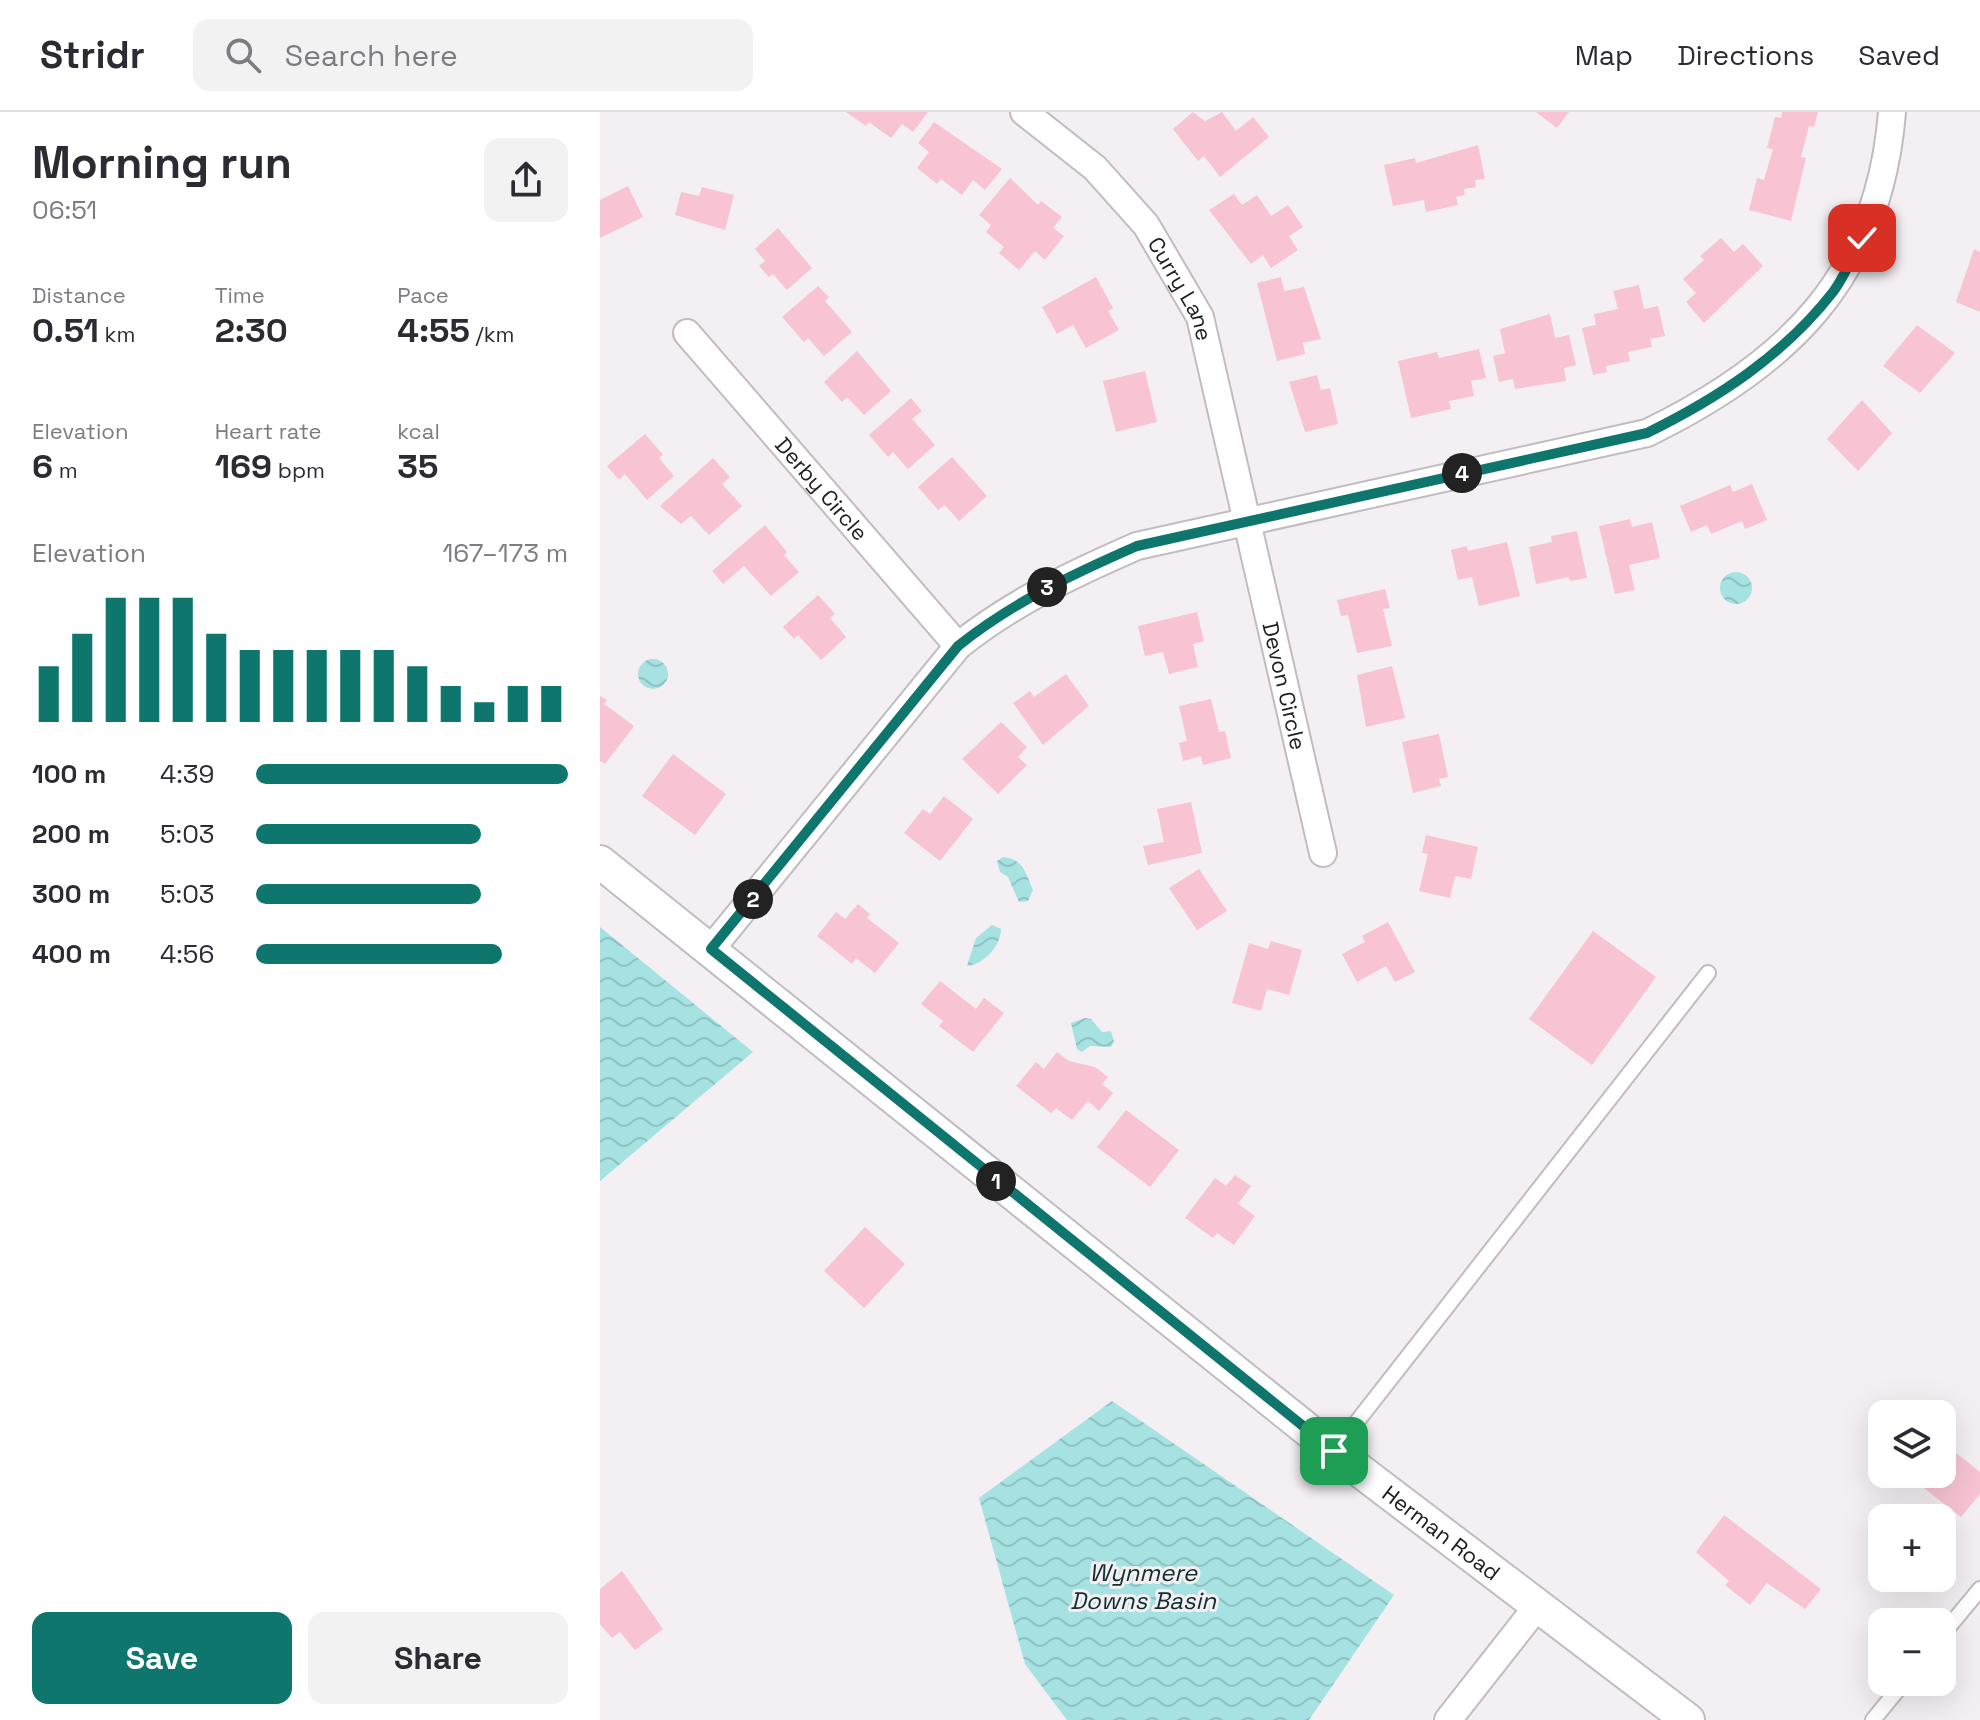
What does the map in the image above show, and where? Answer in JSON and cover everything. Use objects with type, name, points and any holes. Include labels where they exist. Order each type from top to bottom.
[{"type":"street","name":"Curry Lane","points":[[1024,112],[1095,168],[1146,225],[1181,282],[1200,317],[1247,520]]},
{"type":"street","points":[[711,949],[958,646],[997,615],[1060,580],[1137,546],[1647,433],[1702,406],[1749,374],[1797,332],[1834,290],[1862,238],[1879,193],[1892,112]]},
{"type":"street","name":"Derby Circle","points":[[687,333],[958,646]]},
{"type":"street","name":"Devon Circle","points":[[1247,520],[1323,853]]},
{"type":"street","name":"Herman Road","points":[[600,862],[1334,1451],[1536,1608],[1688,1720]]},
{"type":"street","points":[[1448,1720],[1536,1608]]},
{"type":"lane","points":[[1334,1451],[1708,973]]},
{"type":"lane","points":[[1956,1618],[1980,1589]]},
{"type":"lane","points":[[1873,1720],[1893,1696]]},
{"type":"water","points":[[1736,572],[1747,577],[1752,588],[1747,599],[1736,604],[1725,599],[1720,588],[1725,577]]},
{"type":"water","points":[[653,659],[664,663],[668,674],[664,685],[653,689],[642,685],[638,674],[642,663]]},
{"type":"water","points":[[1003,857],[1015,860],[1025,872],[1033,890],[1028,901],[1019,902],[1008,877],[1000,872],[997,861]]},
{"type":"water","points":[[992,925],[1001,929],[998,942],[985,958],[967,966],[976,938]]},
{"type":"water","points":[[600,927],[753,1052],[600,1181]]},
{"type":"water","points":[[1091,1019],[1102,1032],[1111,1031],[1114,1041],[1111,1047],[1090,1046],[1082,1052],[1077,1049],[1071,1023]]},
{"type":"water","name":"Wynmere Downs Basin","points":[[1112,1401],[1394,1595],[1309,1720],[1067,1720],[1025,1664],[979,1498]]},
{"type":"building","points":[[846,112],[928,112],[913,132],[902,124],[891,138],[869,122],[866,126]]},
{"type":"building","points":[[1193,112],[1205,121],[1222,112],[1236,131],[1253,117],[1269,137],[1220,177],[1204,156],[1198,161],[1173,129]]},
{"type":"building","points":[[1536,112],[1569,112],[1557,128]]},
{"type":"building","points":[[1782,112],[1818,112],[1814,127],[1809,126],[1801,157],[1806,158],[1791,221],[1749,210],[1757,178],[1764,180],[1773,149],[1767,148],[1775,117],[1781,118]]},
{"type":"building","points":[[934,122],[1002,169],[985,190],[973,180],[962,195],[941,179],[937,184],[917,168],[929,152],[918,143]]},
{"type":"building","points":[[1478,145],[1485,179],[1475,180],[1476,187],[1464,189],[1465,195],[1456,197],[1458,205],[1426,212],[1424,200],[1393,206],[1384,165],[1415,158],[1416,163]]},
{"type":"building","points":[[1010,178],[1038,205],[1041,201],[1062,217],[1053,228],[1064,236],[1045,260],[1035,251],[1019,270],[999,253],[1004,247],[986,232],[991,225],[979,215]]},
{"type":"building","points":[[628,186],[643,217],[600,238],[600,200]]},
{"type":"building","points":[[702,187],[734,195],[725,230],[675,215],[681,192],[699,196]]},
{"type":"building","points":[[1234,194],[1242,205],[1257,195],[1271,216],[1288,205],[1303,227],[1289,236],[1298,250],[1271,268],[1263,255],[1251,264],[1209,210]]},
{"type":"building","points":[[778,228],[812,268],[787,290],[773,274],[769,277],[759,266],[765,261],[755,249]]},
{"type":"building","points":[[1721,238],[1734,252],[1743,244],[1763,266],[1704,323],[1686,302],[1696,293],[1683,279],[1704,260],[1700,256]]},
{"type":"building","points":[[1974,249],[1980,252],[1980,312],[1956,302]]},
{"type":"building","points":[[1096,277],[1113,308],[1108,311],[1119,330],[1086,348],[1073,325],[1057,334],[1042,307]]},
{"type":"building","points":[[1281,277],[1284,291],[1304,287],[1321,339],[1303,343],[1305,354],[1277,361],[1257,283]]},
{"type":"building","points":[[1639,285],[1644,309],[1658,306],[1665,336],[1650,339],[1652,347],[1628,352],[1630,361],[1606,366],[1607,372],[1593,375],[1582,328],[1596,325],[1594,314],[1618,309],[1613,291]]},
{"type":"building","points":[[818,286],[829,297],[825,301],[852,332],[824,356],[808,338],[804,342],[782,317]]},
{"type":"building","points":[[1550,314],[1555,338],[1569,335],[1576,365],[1564,368],[1566,381],[1515,389],[1513,379],[1499,382],[1493,356],[1505,353],[1500,329]]},
{"type":"building","points":[[1917,325],[1955,353],[1920,393],[1883,366]]},
{"type":"building","points":[[1479,349],[1486,378],[1471,381],[1474,396],[1449,401],[1451,409],[1411,418],[1398,361],[1437,352],[1439,358]]},
{"type":"building","points":[[857,351],[891,391],[864,415],[847,397],[842,402],[824,382]]},
{"type":"building","points":[[1145,371],[1157,422],[1116,432],[1103,381]]},
{"type":"building","points":[[1317,375],[1321,390],[1330,388],[1338,424],[1305,432],[1289,382]]},
{"type":"building","points":[[911,398],[922,411],[912,419],[935,445],[908,469],[893,452],[888,457],[869,435]]},
{"type":"building","points":[[1862,400],[1892,433],[1858,471],[1827,439]]},
{"type":"building","points":[[645,434],[663,455],[659,458],[674,476],[647,500],[625,474],[619,480],[607,466]]},
{"type":"building","points":[[952,457],[987,496],[959,521],[945,505],[938,510],[918,487]]},
{"type":"building","points":[[713,458],[730,477],[722,484],[742,506],[709,535],[691,516],[681,524],[660,506]]},
{"type":"building","points":[[1752,484],[1767,520],[1745,529],[1742,521],[1711,534],[1707,525],[1691,532],[1680,506],[1730,485],[1733,492]]},
{"type":"building","points":[[1630,519],[1632,527],[1652,522],[1660,558],[1629,565],[1635,590],[1615,594],[1599,526]]},
{"type":"building","points":[[765,525],[799,572],[771,596],[744,566],[723,584],[712,571]]},
{"type":"building","points":[[1577,531],[1587,578],[1570,581],[1569,577],[1536,584],[1529,547],[1552,542],[1551,536]]},
{"type":"building","points":[[1507,542],[1520,596],[1479,606],[1472,577],[1458,580],[1451,550],[1467,546],[1468,551]]},
{"type":"building","points":[[1385,589],[1390,608],[1383,609],[1392,646],[1357,653],[1348,615],[1341,616],[1337,600]]},
{"type":"building","points":[[818,595],[835,614],[830,618],[846,637],[821,660],[798,635],[794,639],[783,627]]},
{"type":"building","points":[[1197,612],[1204,641],[1193,644],[1198,667],[1169,674],[1163,652],[1145,656],[1138,626]]},
{"type":"building","points":[[1392,666],[1405,718],[1366,727],[1357,675]]},
{"type":"building","points":[[1066,674],[1089,706],[1043,745],[1013,703],[1030,691],[1034,697]]},
{"type":"building","points":[[600,696],[607,700],[604,704],[634,726],[605,764],[600,761]]},
{"type":"building","points":[[1211,699],[1219,732],[1225,731],[1231,758],[1203,765],[1201,756],[1183,761],[1179,743],[1187,741],[1179,706]]},
{"type":"building","points":[[1001,722],[1027,747],[1018,757],[1027,765],[998,794],[962,759]]},
{"type":"building","points":[[1439,734],[1448,777],[1439,779],[1441,786],[1413,793],[1402,742]]},
{"type":"building","points":[[673,754],[726,794],[695,835],[642,796]]},
{"type":"building","points":[[944,796],[973,819],[940,861],[904,833],[923,809],[930,814]]},
{"type":"building","points":[[1191,802],[1202,853],[1148,865],[1143,846],[1164,842],[1157,809]]},
{"type":"building","points":[[1426,835],[1478,847],[1471,879],[1455,876],[1450,898],[1419,891],[1428,854],[1422,853]]},
{"type":"building","points":[[1199,869],[1227,911],[1197,930],[1169,888]]},
{"type":"building","points":[[858,904],[870,914],[867,918],[899,943],[875,973],[856,958],[852,964],[817,936],[836,912],[845,919]]},
{"type":"building","points":[[1388,922],[1415,972],[1395,982],[1386,966],[1357,982],[1342,954],[1365,942],[1362,936]]},
{"type":"building","points":[[1593,931],[1656,977],[1592,1065],[1529,1019]]},
{"type":"building","points":[[1271,941],[1302,950],[1289,995],[1267,989],[1261,1011],[1232,1003],[1249,943],[1268,949]]},
{"type":"building","points":[[940,981],[976,1009],[984,998],[1004,1013],[973,1052],[939,1026],[943,1021],[921,1004]]},
{"type":"building","points":[[1057,1052],[1069,1061],[1095,1067],[1108,1077],[1102,1084],[1113,1093],[1099,1111],[1088,1101],[1072,1120],[1056,1108],[1051,1113],[1016,1086],[1036,1062],[1044,1069]]},
{"type":"building","points":[[1126,1110],[1179,1150],[1150,1187],[1097,1147]]},
{"type":"building","points":[[1235,1175],[1251,1186],[1238,1204],[1255,1216],[1234,1245],[1217,1233],[1213,1238],[1185,1218],[1215,1178],[1226,1186]]},
{"type":"building","points":[[865,1227],[905,1264],[864,1308],[824,1271]]},
{"type":"building","points":[[1956,1453],[1980,1472],[1980,1494],[1961,1517],[1956,1513],[1956,1504],[1944,1504],[1924,1488],[1956,1488]]},
{"type":"building","points":[[1724,1515],[1821,1589],[1805,1609],[1767,1583],[1750,1605],[1725,1585],[1729,1581],[1696,1552]]},
{"type":"building","points":[[622,1571],[663,1629],[635,1650],[620,1632],[612,1638],[600,1624],[600,1589]]},
{"type":"route","points":[[1334,1451],[711,949],[958,646],[997,615],[1060,580],[1137,546],[1647,433],[1702,406],[1749,374],[1797,332],[1834,290],[1862,238]]}]
